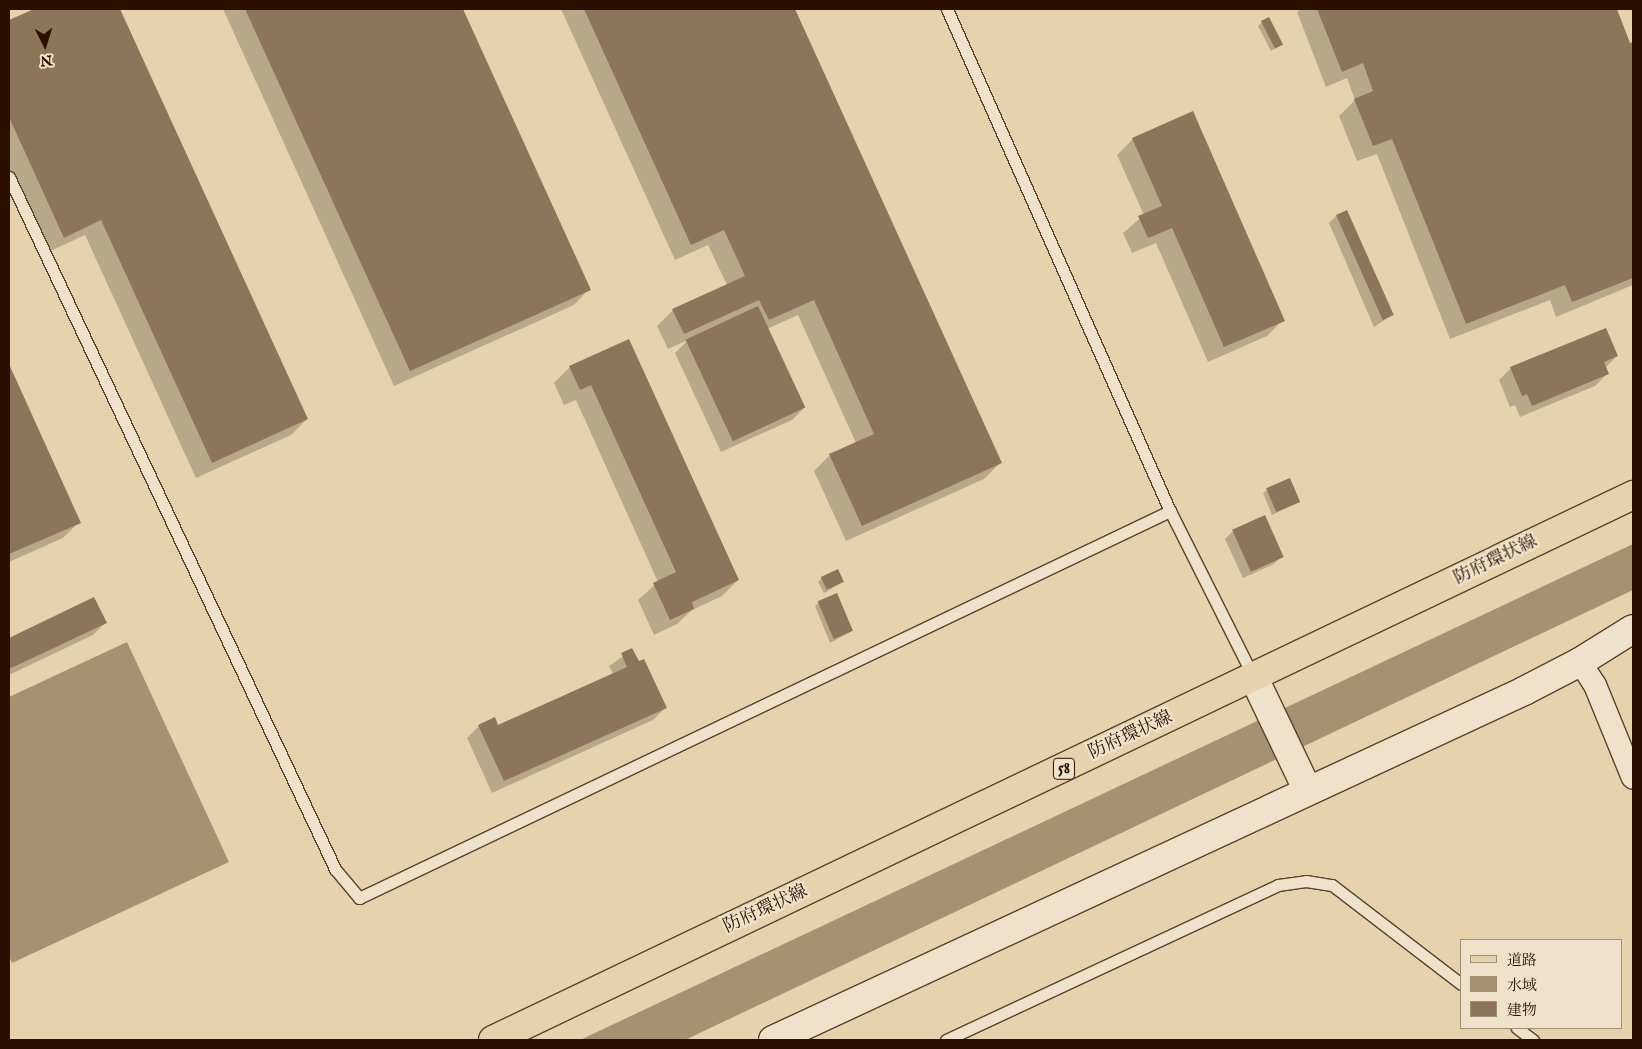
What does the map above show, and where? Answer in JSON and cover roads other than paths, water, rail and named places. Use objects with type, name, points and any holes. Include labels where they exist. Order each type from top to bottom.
[{"type":"main road","name":"防府環状線","points":[[493,1040],[1254,678],[1633,495]]},
{"type":"street","points":[[773,1040],[1303,783],[1580,662],[1633,629]]},
{"type":"street","points":[[1580,662],[1595,685],[1633,778]]},
{"type":"street","points":[[1254,678],[1303,783]]},
{"type":"lane","points":[[947,9],[1170,511],[1254,678]]},
{"type":"lane","points":[[9,178],[335,869],[359,898],[1170,511]]},
{"type":"lane","points":[[946,1040],[1278,885],[1306,881],[1332,885],[1460,983]]},
{"type":"lane","points":[[1518,1029],[1533,1040]]},
{"type":"water","points":[[1633,544],[1633,590],[685,1040],[580,1040]]},
{"type":"water","points":[[127,642],[229,862],[12,963],[9,956],[9,697]]}]
